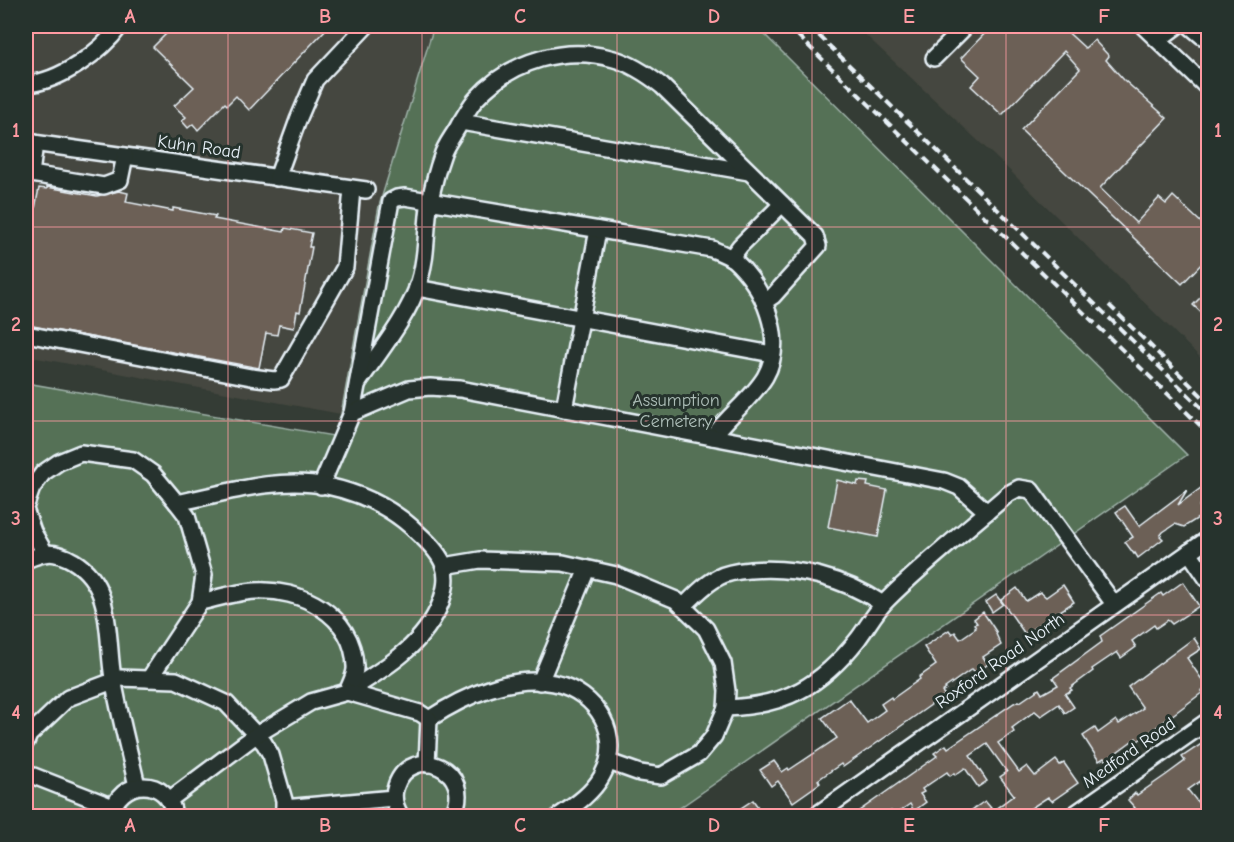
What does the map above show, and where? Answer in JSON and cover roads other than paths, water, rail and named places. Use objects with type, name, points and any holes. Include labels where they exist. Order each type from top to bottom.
[{"type":"street","points":[[26,84],[46,80],[85,60],[120,26]]},
{"type":"street","points":[[277,178],[297,120],[315,80],[366,26]]},
{"type":"street","points":[[934,58],[966,26]]},
{"type":"street","points":[[1143,26],[1209,88]]},
{"type":"street","points":[[1158,40],[1177,26]]},
{"type":"street","points":[[1190,26],[1202,36],[1209,32]]},
{"type":"street","points":[[358,383],[399,322],[417,288],[426,252],[430,201],[442,154],[476,99],[497,79],[537,58],[588,53],[616,59],[642,72],[662,86],[814,236],[818,246],[773,296],[764,302]]},
{"type":"street","points":[[461,122],[749,172]]},
{"type":"street","points":[[30,142],[28,179],[104,186],[120,180],[125,156]]},
{"type":"street","name":"Kuhn Road","points":[[26,334],[251,377],[281,379],[345,267],[359,190],[30,142]]},
{"type":"street","points":[[321,486],[352,413],[391,201],[405,197],[712,249],[731,258],[751,278],[764,302],[773,334],[772,354],[767,374],[756,390],[723,423],[713,437]]},
{"type":"street","points":[[731,258],[782,204]]},
{"type":"street","points":[[564,409],[598,230]]},
{"type":"street","points":[[417,288],[772,354]]},
{"type":"street","points":[[352,413],[410,389],[430,387],[460,389],[944,481],[959,487],[987,512]]},
{"type":"street","points":[[26,505],[32,488],[43,473],[59,462],[81,453],[133,460],[153,474],[187,516],[204,575],[200,602],[149,679]]},
{"type":"street","points":[[169,800],[256,735],[311,702],[347,692],[381,671],[409,648],[428,626],[447,586],[444,566],[430,544],[409,524],[381,505],[352,494],[321,486],[275,483],[177,503]]},
{"type":"street","points":[[726,708],[753,707],[786,698],[815,681],[840,661],[883,604],[1008,494],[1019,489],[1031,490],[1114,604]]},
{"type":"street","points":[[26,512],[33,532],[45,553]]},
{"type":"street","name":"Roxford Road North","points":[[815,816],[1209,539]]},
{"type":"street","points":[[1189,552],[1209,580]]},
{"type":"street","points":[[26,560],[45,553],[61,555],[83,567],[94,579],[104,600],[113,681],[137,786]]},
{"type":"street","points":[[444,566],[480,560],[512,560],[563,563],[616,575],[676,600],[706,629],[723,663],[727,691],[726,708],[714,736],[699,754],[661,776],[640,773],[609,762]]},
{"type":"street","points":[[683,607],[704,586],[720,576],[741,570],[771,568],[800,570],[866,593],[883,604]]},
{"type":"street","points":[[540,682],[587,569]]},
{"type":"street","points":[[200,602],[254,591],[298,596],[315,602],[330,613],[342,628],[351,645],[356,667],[347,692]]},
{"type":"street","points":[[26,742],[29,735],[68,698],[119,678],[176,680],[226,703],[256,735],[271,755],[284,800],[284,812],[394,798]]},
{"type":"street","points":[[429,719],[468,696],[501,685],[555,683],[584,695],[598,708],[610,733],[609,762],[589,794],[559,816]]},
{"type":"street","points":[[347,692],[420,713],[429,719]]},
{"type":"street","points":[[427,764],[429,719]]},
{"type":"street","name":"Medford Road","points":[[1072,816],[1209,721]]},
{"type":"street","points":[[401,816],[394,798],[395,787],[404,773],[411,768],[427,764],[437,765],[453,778],[459,797],[452,816]]},
{"type":"street","points":[[26,773],[112,812],[122,793],[137,786],[155,788],[169,800],[174,816]]},
{"type":"railway","points":[[788,26],[1208,433]]},
{"type":"railway","points":[[809,26],[1208,414]]},
{"type":"railway","points":[[1109,305],[1208,402]]},
{"type":"park label","name":"Assumption Cemetery","points":[[676,410]]}]
